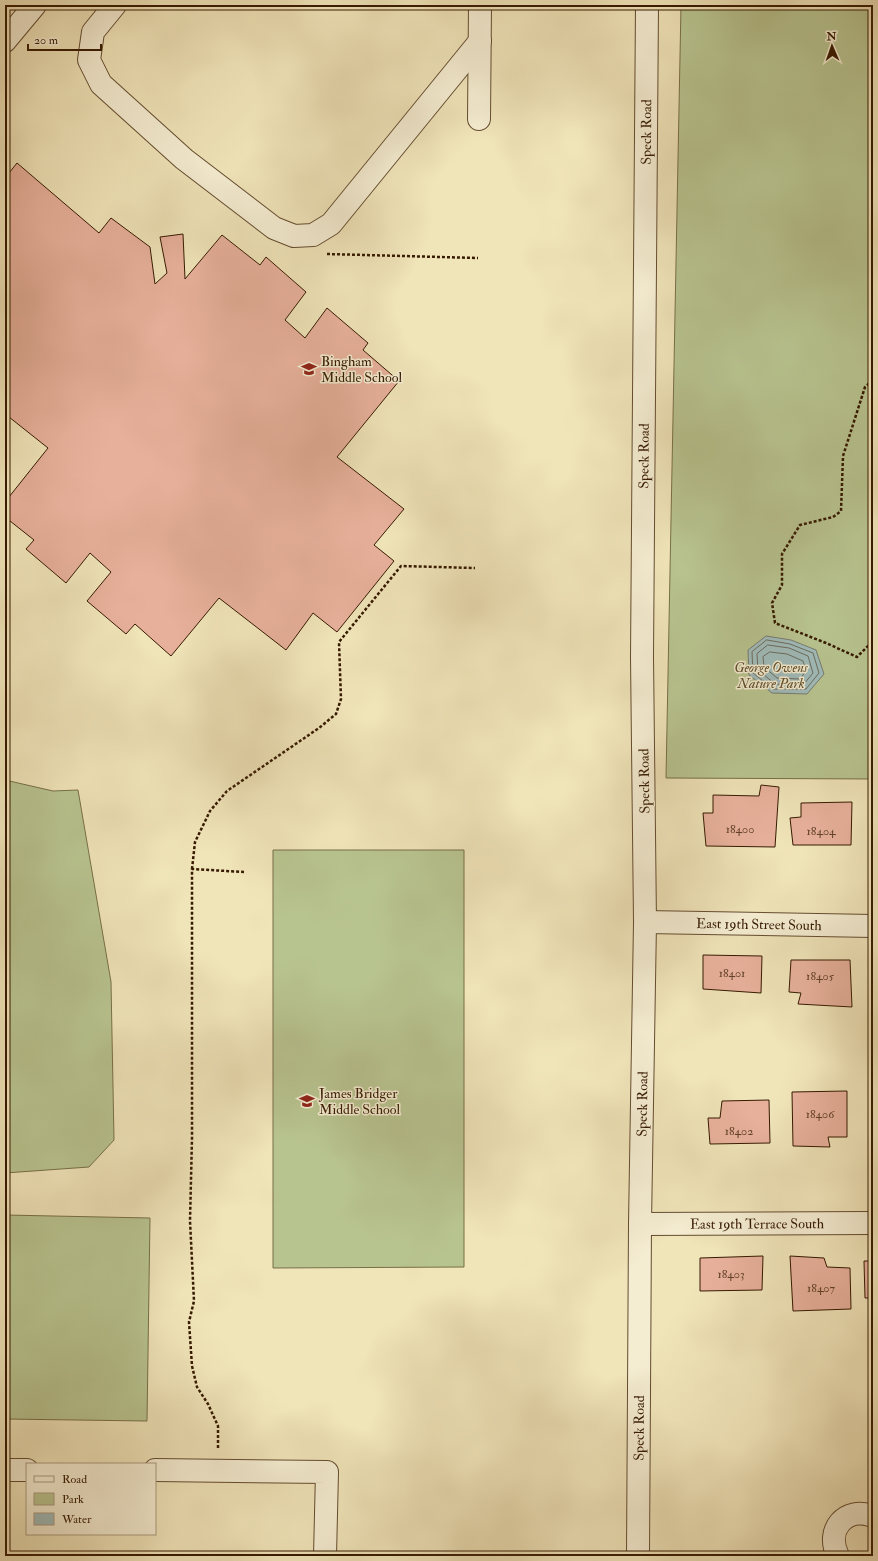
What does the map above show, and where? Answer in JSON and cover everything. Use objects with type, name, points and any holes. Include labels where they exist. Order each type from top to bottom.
[{"type":"street","points":[[5,41],[34,5]]},
{"type":"street","points":[[115,5],[93,32],[89,60],[101,84],[150,130],[184,159],[274,228],[294,236],[312,234],[331,224],[480,41]]},
{"type":"street","points":[[479,119],[480,5]]},
{"type":"street","name":"Speck Road","points":[[638,1556],[640,1224],[645,922],[642,650],[647,5]]},
{"type":"street","name":"East 19th Street South","points":[[645,922],[873,926]]},
{"type":"street","name":"East 19th Terrace South","points":[[640,1224],[873,1223]]},
{"type":"street","points":[[5,1470],[26,1470]]},
{"type":"street","points":[[156,1470],[327,1472],[324,1556]]},
{"type":"street","points":[[838,1556],[834,1549],[833,1540],[835,1530],[840,1522],[848,1516],[857,1513],[873,1516]]},
{"type":"path","points":[[312,234],[323,254],[478,258]]},
{"type":"path","points":[[873,380],[865,387],[843,456],[842,511],[834,517],[800,525],[782,554],[782,585],[772,603],[774,623],[826,643],[857,657],[869,646],[873,645]]},
{"type":"path","points":[[218,1470],[218,1426],[208,1404],[197,1387],[192,1366],[189,1322],[194,1301],[190,1221],[192,1138],[192,869],[196,842],[210,811],[227,790],[319,728],[336,714],[341,699],[339,642],[401,566],[475,568]]},
{"type":"path","points":[[192,869],[244,872]]},
{"type":"green space","name":"George Owens Nature Park","points":[[681,5],[873,5],[873,779],[666,778]]},
{"type":"green space","points":[[5,780],[53,791],[78,790],[111,982],[114,1140],[89,1167],[5,1173]]},
{"type":"green space","points":[[273,850],[464,850],[464,1267],[273,1268]]},
{"type":"green space","points":[[5,1215],[150,1218],[147,1421],[5,1419]]},
{"type":"water","points":[[766,636],[791,640],[816,650],[824,674],[807,694],[772,693],[749,675],[748,650]]},
{"type":"building","name":"Bingham Middle School","points":[[17,163],[99,233],[111,218],[150,247],[155,284],[167,273],[160,237],[183,234],[185,279],[222,235],[260,265],[266,257],[306,292],[285,320],[305,338],[327,308],[368,343],[363,350],[399,381],[337,457],[404,509],[374,545],[394,561],[337,632],[313,613],[286,650],[219,598],[171,656],[135,624],[126,634],[87,601],[111,572],[90,553],[66,583],[26,549],[34,540],[5,517],[5,502],[48,448],[9,417],[5,422],[5,178]]},
{"type":"building","points":[[761,785],[779,787],[775,847],[706,846],[703,813],[713,813],[713,795],[759,796]]},
{"type":"building","points":[[852,802],[851,845],[793,845],[790,818],[801,817],[801,803]]},
{"type":"building","points":[[869,806],[873,806],[873,843],[870,843]]},
{"type":"building","points":[[871,954],[873,954],[873,989],[870,989]]},
{"type":"building","points":[[703,955],[762,956],[761,993],[703,989]]},
{"type":"building","points":[[791,960],[850,960],[852,1007],[798,1004],[801,993],[789,992]]},
{"type":"building","points":[[847,1091],[847,1137],[828,1137],[830,1147],[793,1146],[792,1092]]},
{"type":"building","points":[[769,1100],[770,1143],[710,1144],[708,1118],[720,1118],[722,1101]]},
{"type":"building","points":[[872,1102],[873,1145],[869,1145]]},
{"type":"building","points":[[763,1256],[762,1290],[700,1291],[700,1258]]},
{"type":"building","points":[[790,1256],[824,1258],[827,1267],[850,1268],[851,1309],[793,1311]]},
{"type":"building","points":[[864,1261],[873,1261],[873,1298],[865,1298]]},
{"type":"place","name":"Bingham Middle School","points":[[309,369]]},
{"type":"place","name":"James Bridger Middle School","points":[[307,1101]]}]
